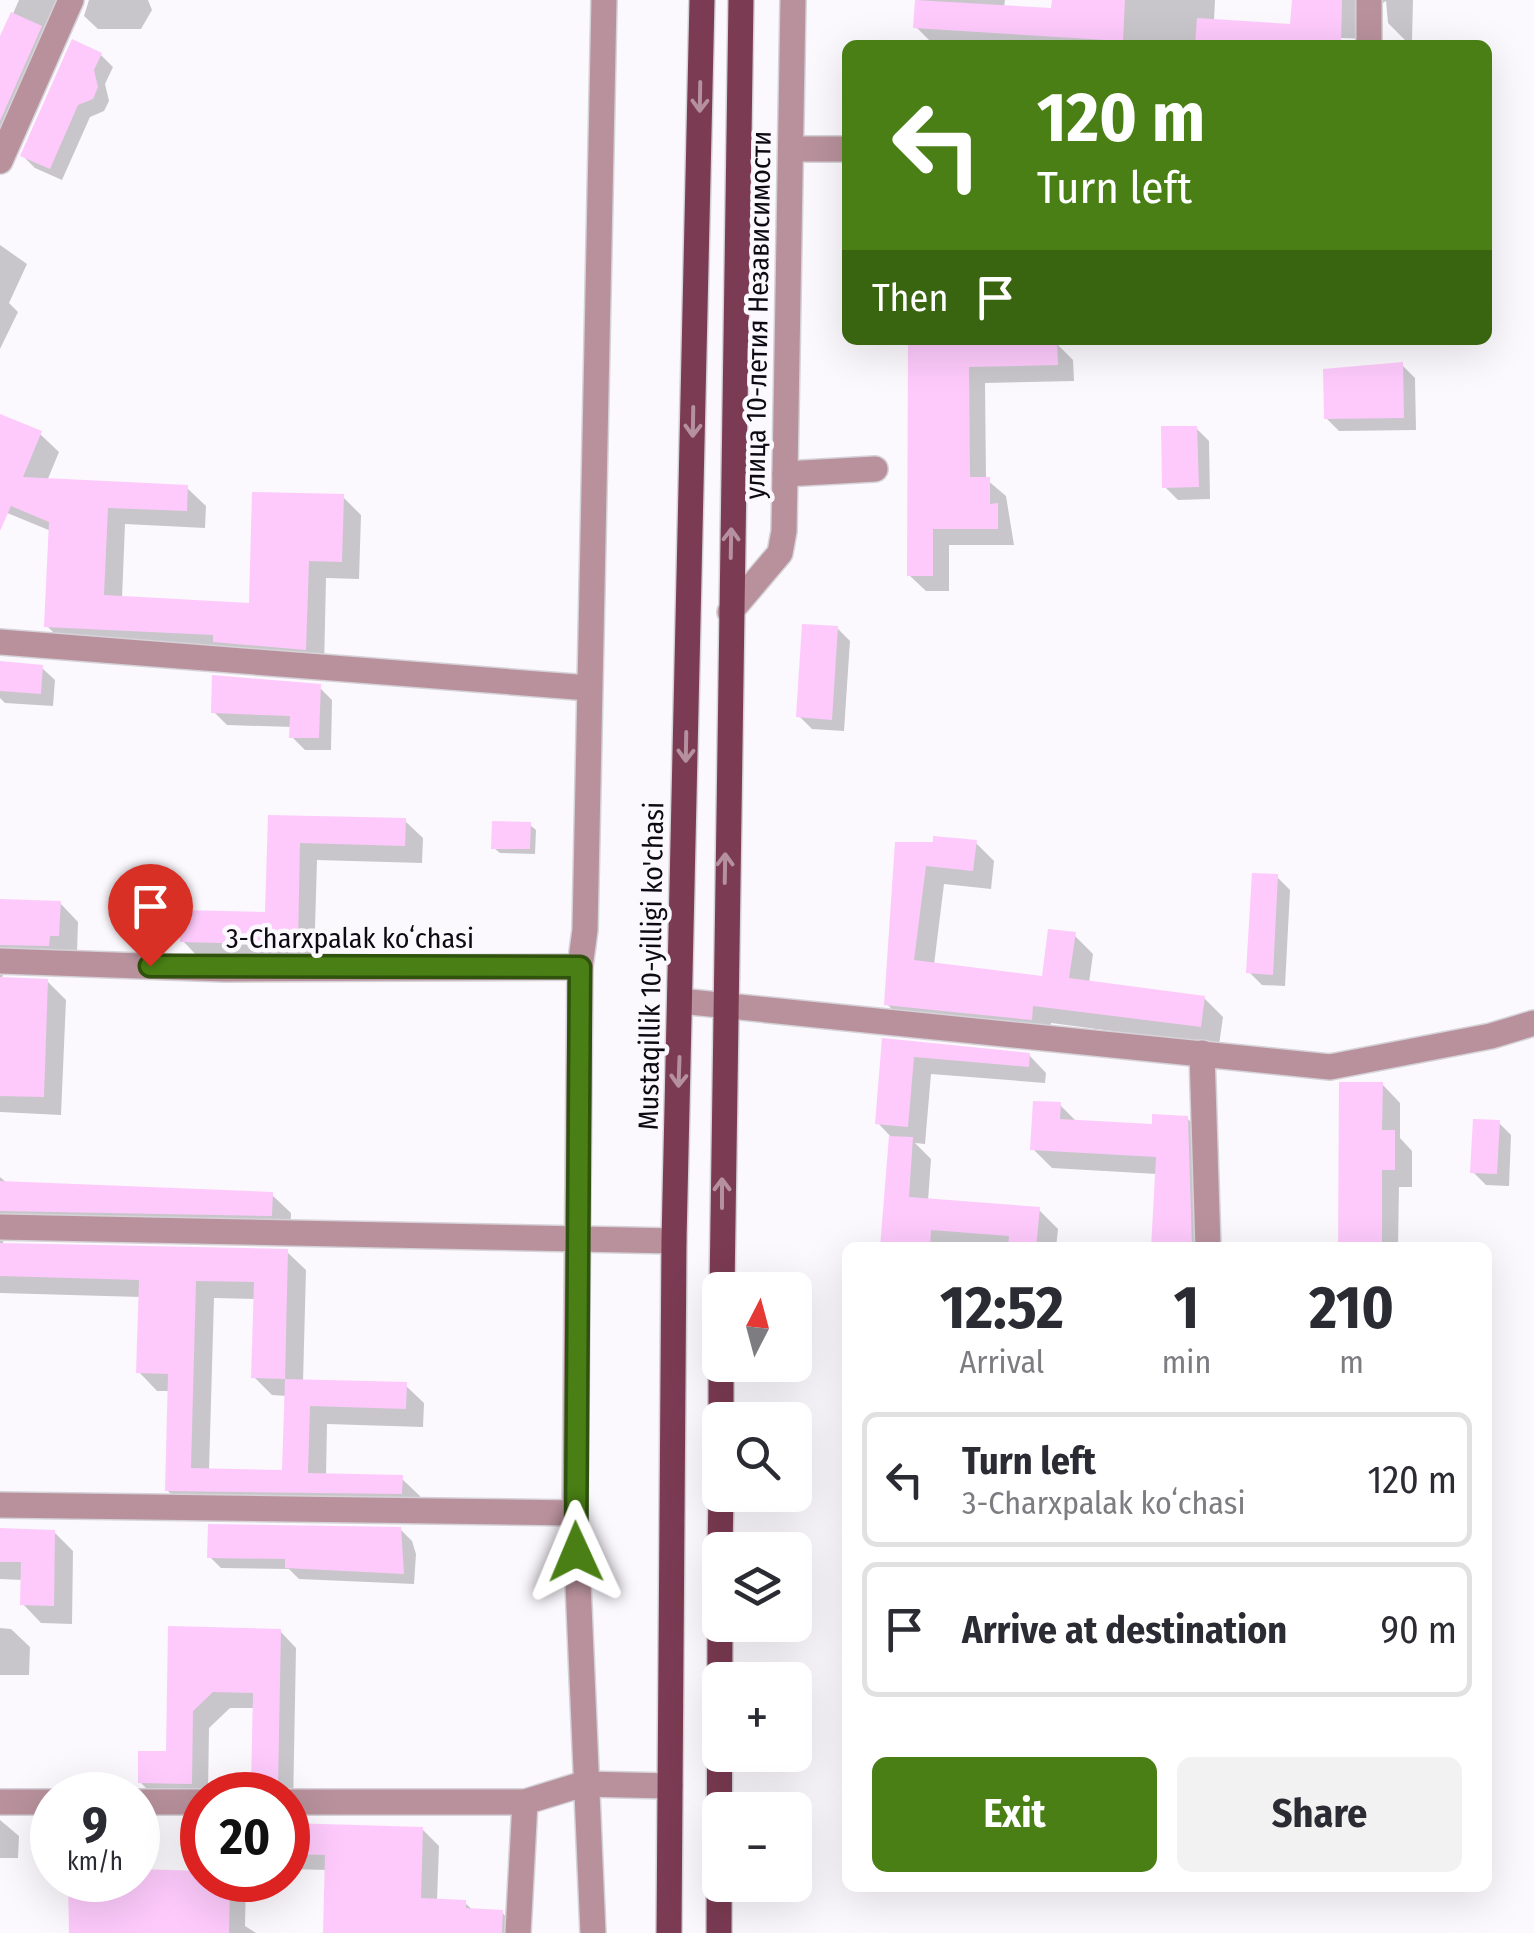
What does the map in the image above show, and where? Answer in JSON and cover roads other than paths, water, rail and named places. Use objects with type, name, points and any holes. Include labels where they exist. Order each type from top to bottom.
[{"type":"main road","name":"Mustaqillik 10-yilligi ko'chasi","points":[[669,1933],[674,1242],[702,0]]},
{"type":"main road","points":[[722,1272],[723,1005],[741,0]]},
{"type":"main road","points":[[719,1933],[720,1642]]},
{"type":"street","points":[[0,162],[71,0]]},
{"type":"street","points":[[593,1933],[583,1784],[575,1513],[580,967],[585,930],[604,0]]},
{"type":"street","name":"улица 10-летия Независимости","points":[[730,612],[780,553],[785,474],[793,0]]},
{"type":"street","points":[[1369,0],[1369,40]]},
{"type":"street","points":[[791,148],[842,149]]},
{"type":"street","points":[[785,474],[874,468]]},
{"type":"street","points":[[0,642],[588,688]]},
{"type":"street","name":"3-Charxpalak koʻchasi","points":[[0,961],[225,969],[580,967]]},
{"type":"street","points":[[680,1001],[1330,1067],[1534,1024]]},
{"type":"street","points":[[1202,1052],[1208,1242]]},
{"type":"street","points":[[0,1226],[674,1242]]},
{"type":"street","points":[[0,1505],[575,1513]]},
{"type":"street","points":[[310,1802],[525,1802],[583,1784],[670,1786]]},
{"type":"street","points":[[0,1802],[30,1802]]},
{"type":"street","points":[[518,1933],[525,1802]]}]
